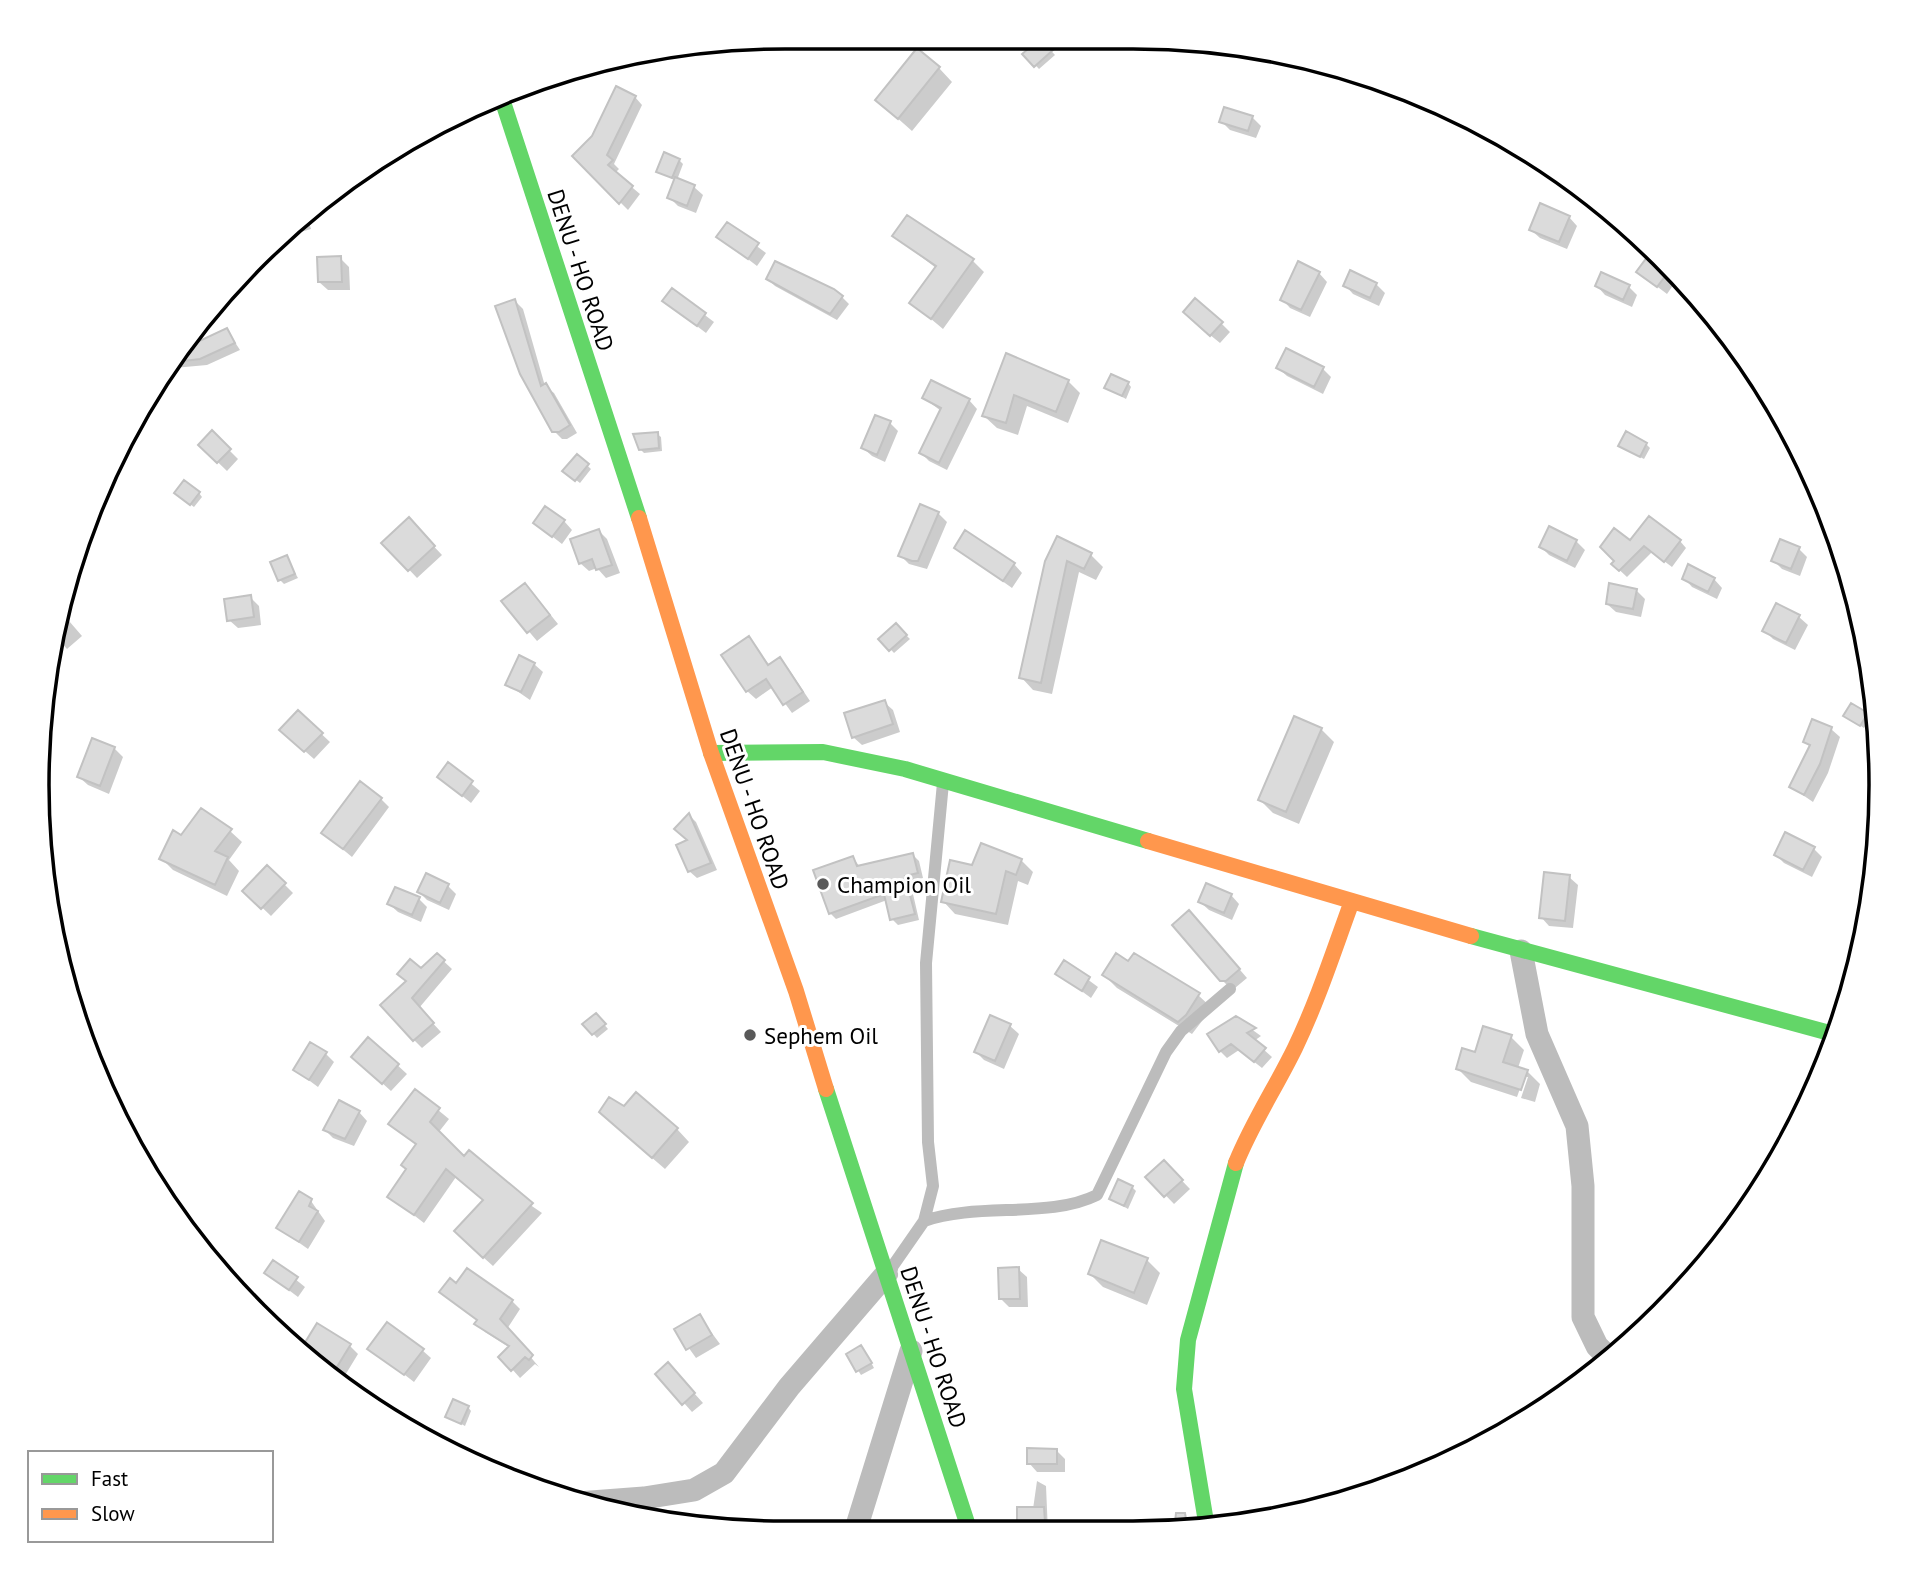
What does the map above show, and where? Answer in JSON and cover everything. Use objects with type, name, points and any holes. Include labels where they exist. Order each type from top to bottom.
[{"type":"street","name":"DENU - HO ROAD","points":[[504,105],[647,543],[711,754],[796,991],[863,1208],[887,1273],[966,1521]]},
{"type":"street","points":[[711,754],[823,752],[944,780],[1521,951],[1826,1032]]},
{"type":"street","points":[[1205,1517],[1184,1388],[1188,1340],[1233,1172],[1249,1131],[1269,1102],[1297,1044],[1321,988],[1352,901]]},
{"type":"street","points":[[1521,951],[1537,1034],[1577,1126],[1583,1186],[1583,1317],[1602,1351]]},
{"type":"street","points":[[613,1500],[694,1490],[724,1473],[789,1387],[887,1273]]},
{"type":"street","points":[[858,1521],[911,1350]]},
{"type":"lane","points":[[887,1273],[924,1222],[933,1186],[928,1142],[926,963],[944,780]]},
{"type":"lane","points":[[924,1222],[948,1213],[1058,1206],[1097,1195],[1166,1052],[1181,1031],[1230,989]]},
{"type":"building","points":[[916,49],[940,67],[898,119],[875,100]]},
{"type":"building","points":[[1028,49],[1053,50],[1034,67],[1022,54]]},
{"type":"building","points":[[616,86],[636,96],[607,155],[613,160],[608,165],[633,186],[619,204],[572,156],[592,136]]},
{"type":"building","points":[[1224,107],[1253,116],[1248,131],[1219,122]]},
{"type":"building","points":[[664,152],[680,159],[672,178],[656,172]]},
{"type":"building","points":[[675,177],[695,185],[687,206],[667,198]]},
{"type":"building","points":[[1540,203],[1570,216],[1559,242],[1529,230]]},
{"type":"building","points":[[907,215],[974,259],[931,319],[909,303],[936,266],[892,236]]},
{"type":"building","points":[[727,222],[759,243],[748,259],[716,237]]},
{"type":"building","points":[[341,256],[342,282],[318,282],[317,257]]},
{"type":"building","points":[[1646,259],[1664,277],[1657,287],[1636,272]]},
{"type":"building","points":[[775,261],[834,289],[843,296],[830,314],[766,279]]},
{"type":"building","points":[[1298,261],[1320,272],[1301,310],[1280,300]]},
{"type":"building","points":[[1350,270],[1377,283],[1370,298],[1343,286]]},
{"type":"building","points":[[1601,272],[1630,285],[1623,300],[1595,286]]},
{"type":"building","points":[[672,288],[706,313],[697,326],[662,301]]},
{"type":"building","points":[[1195,298],[1223,322],[1210,336],[1183,312]]},
{"type":"building","points":[[515,299],[541,386],[546,383],[570,425],[559,432],[552,432],[520,374],[495,306]]},
{"type":"building","points":[[227,328],[235,343],[200,359],[184,361],[198,342]]},
{"type":"building","points":[[1286,348],[1324,367],[1314,387],[1276,368]]},
{"type":"building","points":[[1006,353],[1069,380],[1056,412],[1014,395],[1006,423],[982,416]]},
{"type":"building","points":[[1111,374],[1129,382],[1122,396],[1104,388]]},
{"type":"building","points":[[931,380],[970,399],[939,463],[919,453],[941,408],[922,398]]},
{"type":"building","points":[[875,415],[891,421],[877,455],[861,448]]},
{"type":"building","points":[[212,430],[231,449],[217,463],[198,445]]},
{"type":"building","points":[[1626,431],[1647,443],[1640,457],[1618,446]]},
{"type":"building","points":[[658,432],[659,448],[639,450],[633,434]]},
{"type":"building","points":[[577,454],[589,464],[575,481],[562,471]]},
{"type":"building","points":[[184,480],[200,492],[190,505],[174,493]]},
{"type":"building","points":[[920,504],[939,512],[918,561],[912,561],[898,556]]},
{"type":"building","points":[[545,506],[565,520],[552,537],[533,523]]},
{"type":"building","points":[[1649,516],[1681,540],[1664,562],[1644,546],[1619,571],[1611,564],[1614,561],[1600,547],[1614,528],[1630,540]]},
{"type":"building","points":[[409,517],[435,546],[408,571],[381,543]]},
{"type":"building","points":[[1549,526],[1577,540],[1567,561],[1539,547]]},
{"type":"building","points":[[599,529],[612,565],[596,570],[592,559],[579,564],[570,539]]},
{"type":"building","points":[[965,530],[1015,563],[1003,581],[954,548]]},
{"type":"building","points":[[1057,536],[1092,553],[1084,569],[1067,561],[1041,683],[1019,678],[1045,561]]},
{"type":"building","points":[[1780,539],[1800,547],[1791,569],[1771,561]]},
{"type":"building","points":[[287,555],[295,574],[278,581],[270,562]]},
{"type":"building","points":[[1688,564],[1715,578],[1708,592],[1682,579]]},
{"type":"building","points":[[525,583],[550,615],[527,633],[501,601]]},
{"type":"building","points":[[1609,583],[1637,589],[1633,609],[1606,604]]},
{"type":"building","points":[[251,595],[254,617],[227,621],[224,599]]},
{"type":"building","points":[[1776,603],[1800,615],[1786,643],[1762,631]]},
{"type":"building","points":[[896,623],[907,635],[889,651],[878,639]]},
{"type":"building","points":[[749,636],[768,665],[780,657],[803,692],[783,705],[766,679],[746,692],[721,655]]},
{"type":"building","points":[[519,655],[535,663],[521,692],[505,685]]},
{"type":"building","points":[[885,700],[893,724],[852,738],[844,713]]},
{"type":"building","points":[[1851,703],[1865,711],[1865,717],[1860,726],[1843,716]]},
{"type":"building","points":[[298,710],[323,733],[304,752],[279,730]]},
{"type":"building","points":[[1294,716],[1322,728],[1286,812],[1258,800]]},
{"type":"building","points":[[1812,719],[1832,727],[1820,764],[1804,795],[1789,787],[1810,745],[1803,742]]},
{"type":"building","points":[[92,738],[115,747],[100,786],[77,777]]},
{"type":"building","points":[[448,762],[473,781],[462,796],[437,777]]},
{"type":"building","points":[[360,781],[382,798],[343,849],[321,833]]},
{"type":"building","points":[[201,808],[232,829],[215,851],[228,857],[215,885],[159,859],[173,830],[181,835]]},
{"type":"building","points":[[689,813],[711,863],[688,872],[676,845],[687,840],[674,829]]},
{"type":"building","points":[[1785,832],[1815,847],[1803,870],[1774,855]]},
{"type":"building","points":[[981,843],[1022,859],[1016,875],[1006,871],[996,914],[941,902],[950,860],[972,865]]},
{"type":"building","points":[[913,853],[918,873],[905,876],[915,914],[890,920],[884,894],[829,914],[813,870],[853,856],[857,866]]},
{"type":"building","points":[[267,865],[286,883],[261,909],[242,891]]},
{"type":"building","points":[[1544,872],[1570,875],[1565,921],[1539,918]]},
{"type":"building","points":[[426,873],[449,884],[440,903],[417,892]]},
{"type":"building","points":[[1206,883],[1232,894],[1224,913],[1198,902]]},
{"type":"building","points":[[395,887],[420,897],[412,915],[387,904]]},
{"type":"building","points":[[1189,910],[1240,969],[1226,981],[1220,981],[1172,925]]},
{"type":"building","points":[[437,953],[445,960],[412,998],[434,1023],[413,1041],[380,1005],[406,981],[397,974],[410,959],[421,968]]},
{"type":"building","points":[[1116,953],[1128,961],[1134,953],[1200,993],[1186,1015],[1178,1022],[1102,975]]},
{"type":"building","points":[[1064,960],[1090,977],[1082,991],[1055,974]]},
{"type":"building","points":[[596,1013],[606,1024],[592,1035],[582,1024]]},
{"type":"building","points":[[990,1015],[1011,1024],[995,1061],[974,1052]]},
{"type":"building","points":[[1236,1016],[1256,1028],[1247,1033],[1266,1048],[1254,1062],[1231,1044],[1219,1052],[1207,1034]]},
{"type":"building","points":[[1483,1026],[1512,1035],[1503,1062],[1528,1070],[1521,1090],[1456,1069],[1462,1048],[1475,1052]]},
{"type":"building","points":[[368,1037],[399,1064],[382,1084],[351,1057]]},
{"type":"building","points":[[310,1042],[327,1052],[309,1080],[293,1070]]},
{"type":"building","points":[[415,1089],[440,1108],[430,1122],[464,1156],[469,1150],[533,1203],[483,1258],[454,1231],[483,1200],[446,1169],[414,1215],[387,1197],[406,1169],[401,1165],[416,1144],[388,1124]]},
{"type":"building","points":[[636,1092],[678,1128],[652,1158],[599,1112],[609,1097],[624,1106]]},
{"type":"building","points":[[339,1100],[360,1111],[345,1139],[323,1130]]},
{"type":"building","points":[[1164,1160],[1183,1180],[1164,1197],[1145,1177]]},
{"type":"building","points":[[1118,1179],[1133,1186],[1124,1206],[1109,1199]]},
{"type":"building","points":[[299,1191],[312,1199],[309,1206],[318,1211],[299,1242],[276,1228]]},
{"type":"building","points":[[1101,1240],[1148,1258],[1134,1293],[1088,1274]]},
{"type":"building","points":[[273,1260],[298,1277],[289,1290],[264,1273]]},
{"type":"building","points":[[1019,1267],[1020,1299],[999,1299],[998,1268]]},
{"type":"building","points":[[467,1268],[513,1300],[500,1319],[533,1355],[529,1360],[525,1357],[511,1371],[498,1357],[509,1346],[474,1324],[477,1320],[439,1292],[450,1278],[456,1283]]},
{"type":"building","points":[[700,1314],[712,1335],[686,1350],[674,1329]]},
{"type":"building","points":[[387,1322],[424,1349],[404,1375],[367,1349]]},
{"type":"building","points":[[317,1323],[351,1344],[336,1368],[305,1342]]},
{"type":"building","points":[[861,1345],[872,1363],[856,1372],[846,1354]]},
{"type":"building","points":[[668,1362],[695,1393],[682,1405],[655,1374]]},
{"type":"building","points":[[453,1399],[469,1406],[461,1424],[445,1417]]},
{"type":"building","points":[[1027,1448],[1057,1449],[1057,1464],[1027,1464]]},
{"type":"building","points":[[1017,1507],[1044,1507],[1045,1521],[1017,1521]]},
{"type":"building","points":[[1176,1513],[1185,1513],[1186,1519],[1175,1519]]},
{"type":"traffic: fast","points":[[504,105],[639,518]]},
{"type":"traffic: fast","points":[[711,753],[823,752],[905,769],[1148,841]]},
{"type":"traffic: fast","points":[[1471,936],[1826,1032]]},
{"type":"traffic: fast","points":[[826,1089],[966,1521]]},
{"type":"traffic: fast","points":[[1205,1517],[1184,1389],[1188,1340],[1236,1163]]},
{"type":"traffic: slow","points":[[639,518],[711,753],[796,991],[826,1089]]},
{"type":"traffic: slow","points":[[1148,841],[1471,936]]},
{"type":"traffic: slow","points":[[1236,1163],[1303,1030],[1352,901]]},
{"type":"place","name":"Champion Oil","points":[[823,884]]},
{"type":"place","name":"Sephem Oil","points":[[750,1035]]}]
